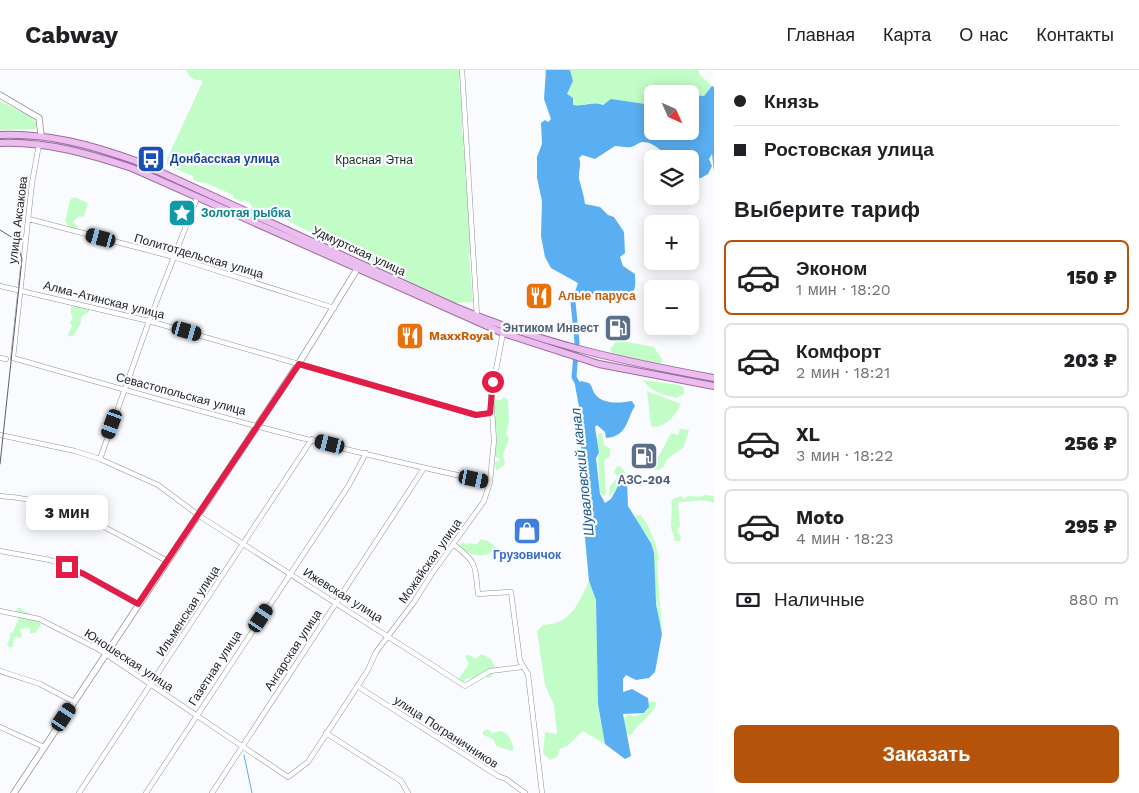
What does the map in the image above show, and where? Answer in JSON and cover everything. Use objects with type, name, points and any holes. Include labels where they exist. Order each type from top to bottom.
[{"type":"main road","name":"Удмуртская улица","points":[[0,135],[41,135],[78,142],[136,161],[503,333],[586,356],[714,386]]},
{"type":"main road","points":[[39,144],[41,135]]},
{"type":"main road","name":"Удмуртская улица","points":[[0,143],[39,144],[79,152],[132,168],[197,198],[359,267],[568,351]]},
{"type":"main road","name":"Удмуртская улица","points":[[586,356],[714,378]]},
{"type":"street","points":[[462,70],[477,316]]},
{"type":"street","points":[[0,95],[38,118],[41,135]]},
{"type":"street","name":"улица Аксакова","points":[[13,358],[39,144]]},
{"type":"street","points":[[100,459],[149,321],[197,198]]},
{"type":"street","name":"Политотдельская улица","points":[[29,219],[174,258],[334,308]]},
{"type":"street","points":[[14,793],[299,364],[359,267]]},
{"type":"street","name":"Алма-Атинская улица","points":[[0,286],[20,289],[149,321],[476,415],[490,413]]},
{"type":"street","name":"Можайская улица","points":[[288,778],[308,762],[357,686],[376,652],[484,501],[490,482],[494,440],[490,413],[493,382],[498,367],[503,333]]},
{"type":"street","points":[[0,358],[6,359]]},
{"type":"street","name":"Севастопольская улица","points":[[13,358],[257,425],[424,468],[490,482]]},
{"type":"street","name":"Ижевская улица","points":[[0,436],[75,451],[100,459],[158,485],[198,514],[465,686],[490,671],[522,667]]},
{"type":"street","name":"Ильменская улица","points":[[79,793],[245,544],[312,439]]},
{"type":"street","name":"Газетная улица","points":[[146,793],[349,484],[366,453]]},
{"type":"street","name":"Ангарская улица","points":[[212,793],[424,468]]},
{"type":"street","points":[[0,496],[35,500],[64,509],[110,529],[167,561]]},
{"type":"street","points":[[454,545],[472,559],[475,564],[478,594],[511,592],[522,667],[528,674],[542,793]]},
{"type":"street","points":[[0,551],[50,560],[84,574],[138,604]]},
{"type":"street","name":"Юношеская улица","points":[[0,612],[39,619],[106,654],[288,778]]},
{"type":"street","points":[[0,670],[40,684],[74,702]]},
{"type":"street","name":"улица Пограничников","points":[[357,686],[498,776],[506,779],[525,793]]},
{"type":"street","points":[[0,727],[44,747]]},
{"type":"street","points":[[326,733],[401,781],[408,793]]},
{"type":"green space","name":"Красная Этна","points":[[186,70],[460,70],[459,89],[462,92],[462,132],[466,146],[463,146],[468,166],[465,169],[465,179],[469,182],[470,205],[467,206],[470,211],[472,252],[469,255],[473,302],[455,303],[379,267],[354,251],[339,247],[277,215],[271,216],[252,207],[250,203],[233,198],[233,195],[206,183],[194,181],[193,176],[167,165],[167,159],[203,81],[193,78]]},
{"type":"green space","points":[[570,70],[699,70],[699,74],[712,86],[704,96],[699,96],[699,85],[644,85],[644,104],[593,103],[573,105],[567,94],[573,81]]},
{"type":"green space","points":[[0,101],[30,116],[37,124],[35,129],[0,130]]},
{"type":"green space","points":[[74,197],[88,203],[84,217],[79,216],[73,222],[78,227],[76,233],[73,234],[68,231],[69,226],[65,222],[70,200]]},
{"type":"green space","points":[[80,303],[89,308],[89,312],[82,316],[80,325],[72,337],[68,335],[73,317],[71,307]]},
{"type":"green space","points":[[617,340],[654,347],[663,361],[659,364],[612,354],[610,350]]},
{"type":"green space","points":[[643,380],[679,385],[684,387],[684,394],[676,398],[662,394],[653,390]]},
{"type":"green space","points":[[647,391],[681,404],[666,423],[653,427],[651,425]]},
{"type":"green space","points":[[504,397],[508,400],[509,422],[506,433],[509,439],[503,455],[505,464],[496,471],[495,462],[500,459],[495,457],[497,435],[494,418],[496,415],[492,405],[494,400],[501,400]]},
{"type":"green space","points":[[680,429],[689,430],[684,447],[666,460],[664,466],[659,470],[652,469],[671,433],[678,435]]},
{"type":"green space","points":[[599,433],[602,433],[604,445],[610,449],[610,456],[604,461],[606,493],[604,496],[600,493],[598,456],[600,453],[597,444]]},
{"type":"green space","points":[[617,466],[621,467],[632,480],[632,486],[629,486],[628,481],[624,482],[609,497],[610,486],[618,477],[614,472]]},
{"type":"green space","points":[[705,495],[714,496],[714,503],[701,500],[678,502],[680,526],[677,531],[681,537],[680,541],[674,541],[671,526],[671,503],[673,499],[681,496],[684,499],[688,496],[700,497]]},
{"type":"green space","points":[[637,515],[641,515],[648,525],[658,553],[662,632],[656,611],[658,606],[654,603],[654,561],[651,541],[635,519]]},
{"type":"green space","points":[[481,539],[493,544],[498,556],[492,552],[484,555],[475,555],[459,546],[463,542],[467,545],[469,543],[477,544]]},
{"type":"green space","points":[[589,581],[596,600],[598,704],[605,744],[583,731],[567,746],[560,749],[557,757],[550,760],[543,753],[545,732],[557,734],[554,705],[545,685],[537,631],[543,625],[553,624],[567,617],[577,605]]},
{"type":"green space","points":[[17,608],[30,613],[29,619],[39,621],[41,625],[35,633],[30,633],[30,628],[19,629],[22,635],[20,638],[14,637],[13,646],[9,648],[7,643],[19,617],[16,611]]},
{"type":"green space","points":[[482,654],[491,659],[495,667],[492,670],[492,677],[488,678],[482,675],[476,679],[467,678],[462,683],[459,678],[469,664],[465,656],[470,655],[475,659]]},
{"type":"green space","points":[[652,701],[657,703],[652,712],[631,735],[626,734],[624,719],[627,715],[635,716],[647,712],[648,704]]},
{"type":"green space","points":[[488,729],[492,733],[502,731],[508,735],[514,748],[512,751],[496,746],[493,739],[483,735],[483,731]]},
{"type":"water","points":[[546,70],[570,70],[573,81],[567,94],[573,98],[573,105],[603,105],[611,99],[644,104],[644,140],[699,140],[699,96],[704,96],[712,86],[714,87],[714,172],[712,154],[709,159],[712,166],[708,174],[699,178],[699,150],[661,150],[648,142],[642,142],[632,147],[615,146],[595,159],[582,155],[579,158],[579,179],[585,204],[600,207],[608,215],[614,217],[624,232],[625,253],[620,257],[623,266],[635,274],[635,288],[631,293],[609,296],[575,292],[578,283],[551,268],[545,257],[541,236],[542,201],[537,178],[537,157],[542,144],[541,123],[545,120],[548,122],[551,119],[544,99]]},
{"type":"water","points":[[581,381],[589,383],[598,398],[607,402],[618,403],[632,401],[635,406],[619,434],[606,438],[605,432],[597,425],[595,427],[599,453],[596,458],[600,494],[605,503],[611,499],[618,486],[627,482],[628,506],[651,543],[654,553],[656,604],[662,634],[655,672],[649,678],[636,680],[626,675],[623,679],[623,692],[632,689],[648,698],[649,707],[644,713],[623,714],[631,756],[625,759],[605,744],[598,704],[596,600],[589,581],[581,489],[581,418],[575,385]]},
{"type":"waterway","name":"Шуваловский канал","points":[[580,287],[573,302],[577,342],[574,377],[580,388]]},
{"type":"waterway","points":[[244,755],[252,793]]},
{"type":"tram line","points":[[0,230],[16,240],[22,259],[0,464]]},
{"type":"place","name":"Донбасская улица","points":[[151,159]]},
{"type":"place","name":"Золотая рыбка","points":[[182,213]]},
{"type":"place","name":"Алые паруса","points":[[539,296]]},
{"type":"place","name":"Энтиком Инвест","points":[[618,328]]},
{"type":"place","name":"MaxxRoyal","points":[[410,336]]},
{"type":"place","name":"АЗС-204","points":[[644,456]]},
{"type":"place","name":"Грузовичок","points":[[527,531]]},
{"type":"route","points":[[67,567],[84,574],[138,604],[299,364],[476,415],[490,413],[490,396],[493,382]]}]
